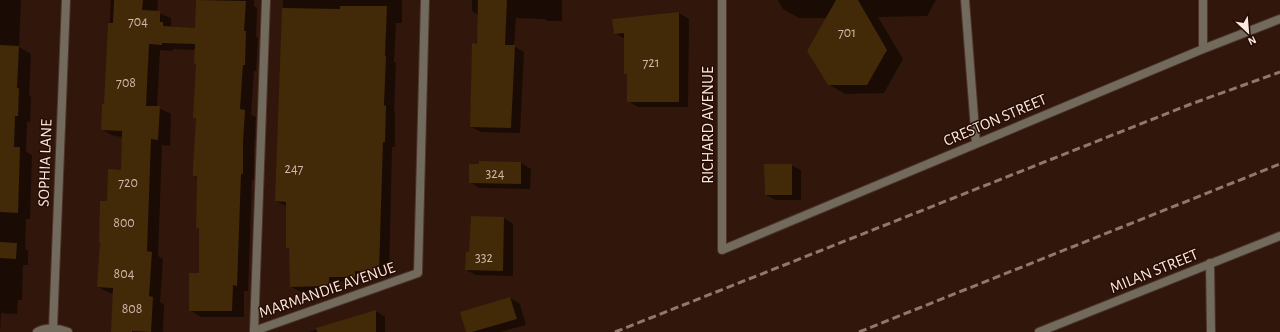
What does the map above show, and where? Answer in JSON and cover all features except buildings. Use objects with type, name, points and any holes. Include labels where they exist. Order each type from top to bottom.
[{"type":"street","name":"SOPHIA LANE","points":[[53,328],[66,0]]},
{"type":"street","name":"MARMANDIE AVENUE","points":[[266,0],[254,331],[418,274],[425,0]]},
{"type":"street","name":"RICHARD AVENUE","points":[[722,0],[722,250]]},
{"type":"street","points":[[965,0],[976,143]]},
{"type":"street","points":[[1202,0],[1203,49]]},
{"type":"street","name":"CRESTON STREET","points":[[722,250],[1203,49],[1280,19]]},
{"type":"street","name":"MILAN STREET","points":[[1039,332],[1280,236]]},
{"type":"street","points":[[1210,263],[1211,332]]},
{"type":"street","points":[[37,332],[40,330],[53,328],[68,332]]},
{"type":"railway","points":[[615,332],[1191,104],[1280,72]]},
{"type":"railway","points":[[859,332],[1280,164]]}]
